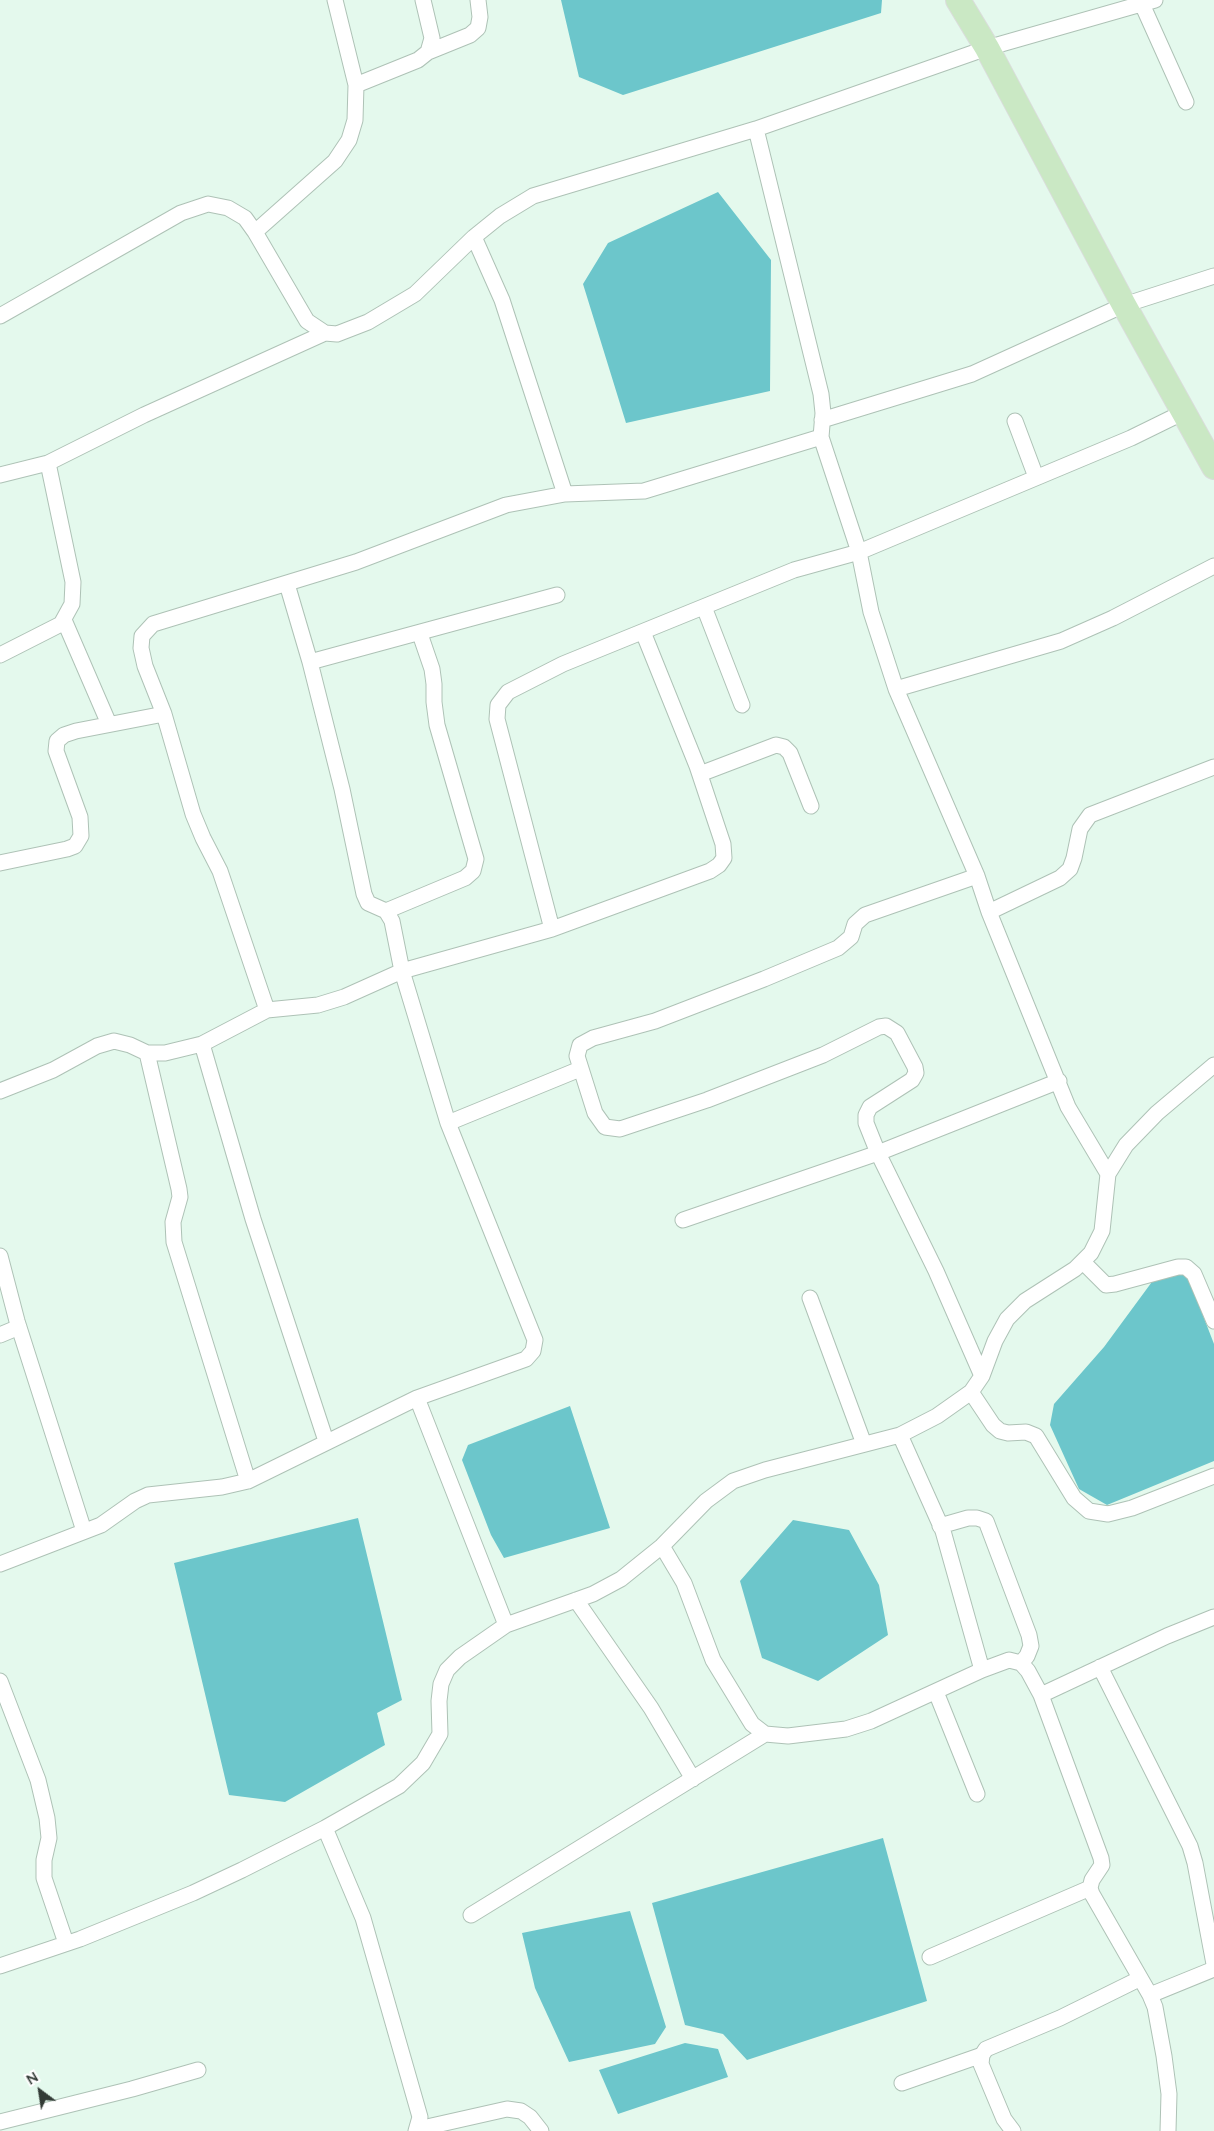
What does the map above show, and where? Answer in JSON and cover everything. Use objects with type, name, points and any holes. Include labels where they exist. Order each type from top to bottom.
[{"type":"main road","points":[[958,0],[987,48],[1124,305],[1214,467]]},
{"type":"street","points":[[255,232],[334,161],[349,140],[355,120],[356,85],[335,0]]},
{"type":"street","points":[[423,0],[432,38],[428,52]]},
{"type":"street","points":[[356,85],[418,60],[428,52],[470,36],[478,28],[480,18],[478,0]]},
{"type":"street","points":[[0,316],[181,212],[208,204],[228,208],[245,218],[307,321],[325,333],[337,334],[368,322],[415,294],[474,237],[500,216],[533,196],[756,129],[987,48],[1148,2],[1186,102]]},
{"type":"street","points":[[756,129],[821,394],[821,437],[859,552],[871,612],[896,689],[977,876],[989,912],[1059,1081],[1068,1108],[1108,1174]]},
{"type":"street","points":[[474,237],[502,300],[565,494]]},
{"type":"street","points":[[822,420],[972,374],[1124,305],[1214,276]]},
{"type":"street","points":[[0,475],[48,463],[144,415],[325,333]]},
{"type":"street","points":[[552,928],[497,719],[498,705],[508,692],[556,668],[794,570],[859,552],[1131,438],[1184,412]]},
{"type":"street","points":[[1016,421],[1036,477]]},
{"type":"street","points":[[267,1010],[220,871],[193,814],[164,714],[145,666],[141,648],[142,636],[153,624],[356,562],[480,514],[530,500],[565,494],[644,491],[821,437]]},
{"type":"street","points":[[0,655],[60,624],[72,604],[73,582],[48,463]]},
{"type":"street","points":[[896,689],[1061,641],[1114,618],[1214,566]]},
{"type":"street","points":[[0,1564],[101,1525],[134,1501],[148,1495],[222,1487],[248,1481],[326,1441],[417,1398],[526,1359],[533,1351],[536,1340],[448,1123],[402,971],[392,921],[386,911],[368,903],[364,894],[342,789],[310,662],[287,584]]},
{"type":"street","points":[[310,662],[420,634],[557,595]]},
{"type":"street","points":[[704,607],[742,705]]},
{"type":"street","points":[[64,620],[109,724]]},
{"type":"street","points":[[0,1091],[52,1070],[97,1046],[114,1041],[130,1045],[147,1053],[165,1053],[202,1044],[267,1010],[318,1005],[344,997],[402,971],[552,928],[710,871],[719,865],[724,858],[723,844],[700,774],[643,632]]},
{"type":"street","points":[[386,911],[465,878],[473,871],[476,859],[437,725],[432,669],[420,634]]},
{"type":"street","points":[[0,863],[67,849],[75,846],[81,836],[80,817],[56,751],[57,742],[64,735],[76,730],[164,714]]},
{"type":"street","points":[[700,774],[776,745],[784,747],[790,753],[811,806]]},
{"type":"street","points":[[989,912],[1060,878],[1070,869],[1080,829],[1090,815],[1214,767]]},
{"type":"street","points":[[977,876],[865,915],[856,924],[851,937],[838,948],[655,1021],[593,1038],[580,1045],[577,1056],[596,1113],[605,1127],[620,1130],[707,1100],[823,1055],[879,1027],[886,1026],[897,1033],[915,1067],[916,1073],[912,1080],[870,1108],[866,1115],[866,1122],[878,1154],[936,1271],[982,1376]]},
{"type":"street","points":[[202,1044],[253,1219],[326,1441]]},
{"type":"street","points":[[147,1053],[179,1189],[180,1197],[173,1222],[174,1242],[248,1481]]},
{"type":"street","points":[[2,1961],[66,1943],[193,1893],[325,1828],[399,1786],[423,1763],[440,1734],[439,1701],[441,1684],[447,1670],[460,1657],[506,1625],[594,1594],[621,1579],[662,1546],[706,1500],[733,1481],[765,1470],[900,1435],[937,1416],[971,1392],[982,1376],[995,1341],[1008,1319],[1025,1301],[1084,1262],[1091,1253],[1102,1231],[1108,1174],[1116,1158],[1157,1113],[1214,1065]]},
{"type":"street","points":[[448,1123],[580,1069]]},
{"type":"street","points":[[682,1220],[878,1154],[1059,1081]]},
{"type":"street","points":[[0,1256],[19,1327],[84,1531]]},
{"type":"street","points":[[1084,1262],[1106,1285],[1178,1267],[1186,1267],[1194,1274],[1214,1321]]},
{"type":"street","points":[[810,1298],[864,1444]]},
{"type":"street","points":[[0,1335],[19,1327]]},
{"type":"street","points":[[971,1392],[993,1425],[1000,1431],[1008,1433],[1026,1432],[1036,1436],[1074,1498],[1089,1511],[1108,1514],[1132,1508],[1214,1476]]},
{"type":"street","points":[[417,1398],[506,1625]]},
{"type":"street","points":[[900,1435],[940,1526],[982,1670]]},
{"type":"street","points":[[940,1526],[968,1518],[986,1521],[1029,1636],[1031,1646],[1027,1656],[1021,1663]]},
{"type":"street","points":[[662,1546],[684,1583],[713,1660],[752,1724],[765,1734],[788,1736],[846,1729],[892,1713],[982,1670],[1008,1660],[1021,1663],[1028,1671],[1041,1695],[1101,1858],[1102,1865],[1092,1880],[1090,1888],[1155,2007],[1169,2094],[1168,2131]]},
{"type":"street","points":[[576,1600],[651,1708],[693,1779]]},
{"type":"street","points":[[1041,1695],[1167,1636],[1214,1617]]},
{"type":"street","points":[[1100,1667],[1190,1846],[1195,1863],[1214,1964]]},
{"type":"street","points":[[0,1681],[38,1780],[45,1808],[48,1838],[44,1860],[44,1878],[66,1943]]},
{"type":"street","points":[[936,1692],[977,1794]]},
{"type":"street","points":[[471,1915],[765,1734]]},
{"type":"street","points":[[325,1828],[363,1918],[420,2117],[417,2130],[507,2109],[521,2111],[530,2117],[541,2131]]},
{"type":"street","points":[[930,1957],[1090,1888]]},
{"type":"street","points":[[1150,1995],[1214,1969]]},
{"type":"street","points":[[1013,2131],[1004,2119],[981,2064],[982,2055],[986,2049],[1060,2018],[1139,1979]]},
{"type":"street","points":[[902,2083],[982,2055]]},
{"type":"street","points":[[0,2122],[132,2090],[198,2070]]},
{"type":"water","points":[[561,0],[882,0],[881,13],[623,95],[579,77]]},
{"type":"water","points":[[718,192],[771,260],[770,391],[626,423],[583,284],[608,243]]},
{"type":"water","points":[[1187,1274],[1214,1344],[1214,1461],[1107,1505],[1079,1489],[1050,1425],[1054,1404],[1104,1347],[1157,1275]]},
{"type":"water","points":[[570,1406],[610,1528],[504,1558],[491,1535],[462,1460],[468,1445]]},
{"type":"water","points":[[358,1518],[402,1700],[377,1713],[385,1745],[285,1802],[229,1795],[174,1563]]},
{"type":"water","points":[[793,1520],[849,1530],[879,1585],[888,1635],[818,1681],[762,1658],[740,1581]]},
{"type":"water","points":[[883,1838],[927,2001],[747,2060],[723,2034],[685,2025],[652,1903]]},
{"type":"water","points":[[630,1911],[666,2027],[655,2044],[569,2062],[535,1988],[522,1933]]},
{"type":"water","points":[[685,2043],[718,2049],[728,2077],[618,2114],[599,2070]]}]
